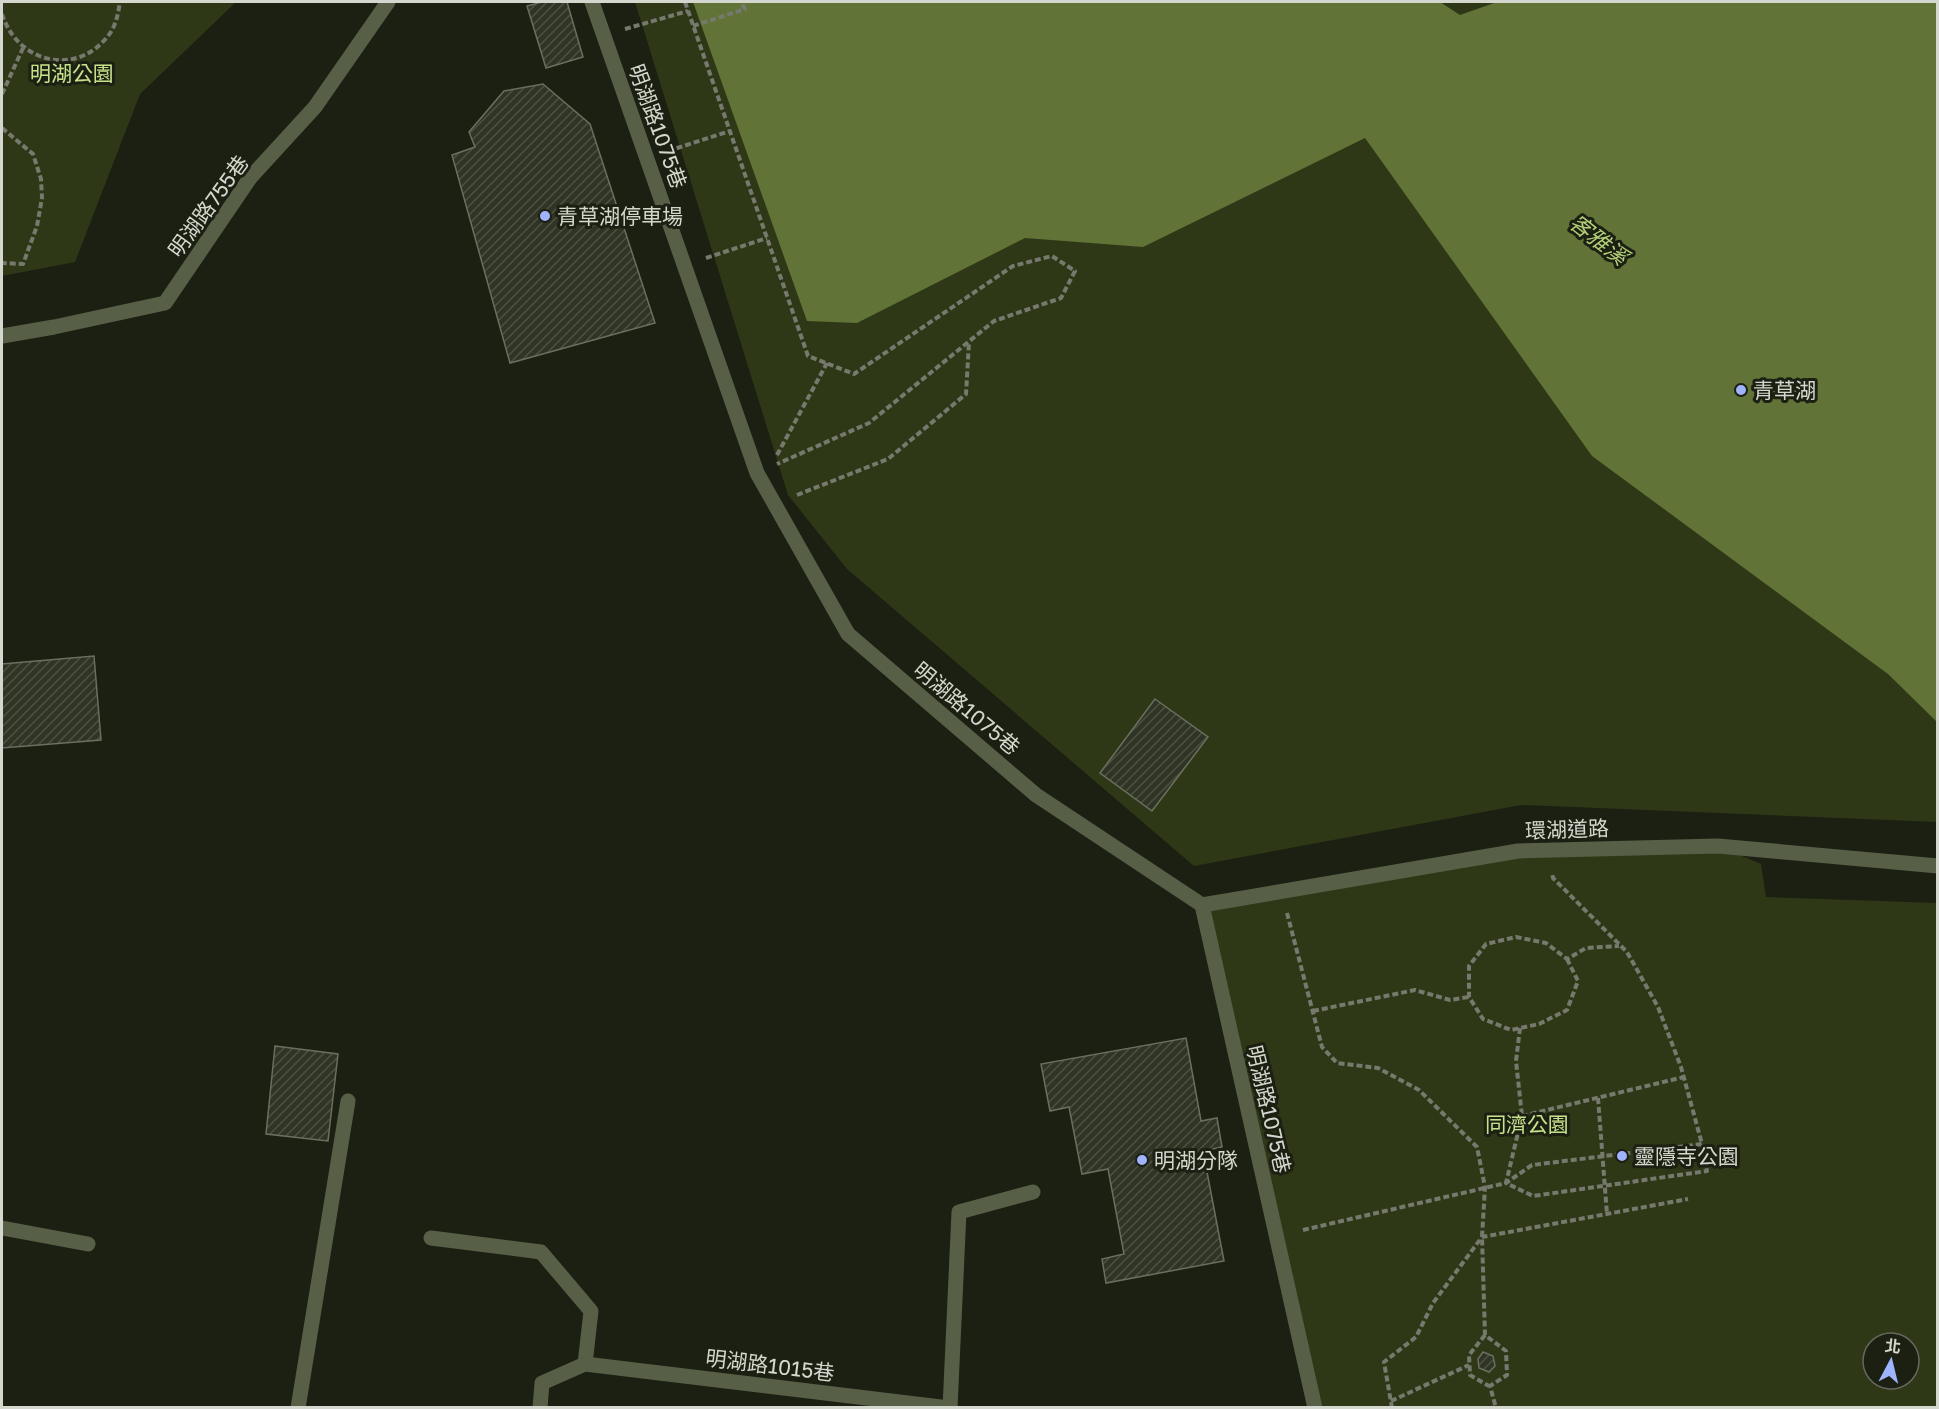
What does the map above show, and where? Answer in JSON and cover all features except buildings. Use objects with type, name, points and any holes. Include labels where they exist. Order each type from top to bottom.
[{"type":"street","name":"明湖路755巷","points":[[2,336],[165,303],[250,178],[315,107],[387,2]]},
{"type":"street","name":"明湖路1075巷","points":[[592,2],[758,473],[848,634],[1036,795],[1202,905],[1315,1407]]},
{"type":"street","name":"環湖道路","points":[[1202,905],[1518,851],[1718,846],[1938,866]]},
{"type":"street","points":[[298,1407],[348,1101]]},
{"type":"street","name":"明湖路1015巷","points":[[585,1364],[950,1407],[959,1212],[1032,1192]]},
{"type":"street","points":[[2,1228],[88,1244]]},
{"type":"street","points":[[431,1238],[541,1252],[591,1311],[585,1364],[542,1383],[540,1407]]},
{"type":"path","points":[[2,15],[9,34],[23,48],[39,57],[58,61],[77,58],[95,49],[108,36],[117,19],[120,2]]},
{"type":"path","points":[[685,2],[808,356],[827,363],[854,374],[1013,266],[1052,256],[1075,271],[1061,298],[994,321],[869,423],[770,467],[827,363]]},
{"type":"path","points":[[693,26],[745,9],[741,2]]},
{"type":"path","points":[[604,35],[688,11]]},
{"type":"path","points":[[2,94],[23,48]]},
{"type":"path","points":[[2,128],[33,153],[40,178],[42,198],[37,226],[23,264],[2,263]]},
{"type":"path","points":[[648,158],[730,131]]},
{"type":"path","points":[[685,264],[767,238]]},
{"type":"path","points":[[788,499],[888,459],[966,394],[969,342]]},
{"type":"path","points":[[1506,1183],[1533,1196],[1707,1172],[1684,1077],[1658,1007],[1627,952],[1553,878],[1545,851]]},
{"type":"path","points":[[1286,906],[1322,1047],[1337,1063],[1378,1068],[1419,1090],[1477,1147],[1485,1187],[1482,1237],[1485,1335],[1469,1354],[1469,1365],[1470,1376],[1490,1386],[1496,1407]]},
{"type":"path","points":[[1516,937],[1546,942],[1567,959],[1578,981],[1567,1010],[1539,1024],[1510,1030],[1484,1019],[1469,997],[1469,966],[1486,945],[1516,937]]},
{"type":"path","points":[[1567,959],[1586,948],[1620,946]]},
{"type":"path","points":[[1312,1011],[1415,990],[1450,1000],[1469,997]]},
{"type":"path","points":[[1506,1183],[1522,1116],[1516,1061],[1520,1028]]},
{"type":"path","points":[[1522,1116],[1684,1077]]},
{"type":"path","points":[[1598,1098],[1607,1214]]},
{"type":"path","points":[[1303,1230],[1506,1183],[1532,1165],[1702,1144]]},
{"type":"path","points":[[1705,1159],[1729,1155]]},
{"type":"path","points":[[1392,1407],[1384,1362],[1416,1336],[1433,1303],[1482,1237],[1688,1199]]},
{"type":"path","points":[[1485,1335],[1506,1352],[1506,1375],[1490,1386]]},
{"type":"path","points":[[1391,1401],[1469,1365]]},
{"type":"green space","name":"明湖公園","points":[[2,2],[236,2],[140,94],[75,262],[2,276]]},
{"type":"green space","points":[[635,2],[1937,2],[1937,822],[1521,805],[1194,866],[847,569],[788,495]]},
{"type":"green space","name":"靈隱寺公園","points":[[1718,846],[1761,864],[1766,897],[1937,903],[1937,1407],[1315,1407],[1202,905],[1518,851]]},
{"type":"water","name":"青草湖","points":[[693,2],[1440,2],[1460,15],[1497,2],[1937,2],[1937,722],[1888,674],[1592,456],[1365,138],[1143,247],[1025,238],[857,323],[807,321]]},
{"type":"place","name":"青草湖停車場","points":[[545,216]]},
{"type":"place","name":"青草湖","points":[[1741,390]]},
{"type":"place","name":"靈隱寺公園","points":[[1622,1156]]},
{"type":"place","name":"明湖分隊","points":[[1142,1160]]},
{"type":"water label","name":"客雅溪","points":[[1599,239]]},
{"type":"park label","name":"同濟公園","points":[[1527,1124]]}]
